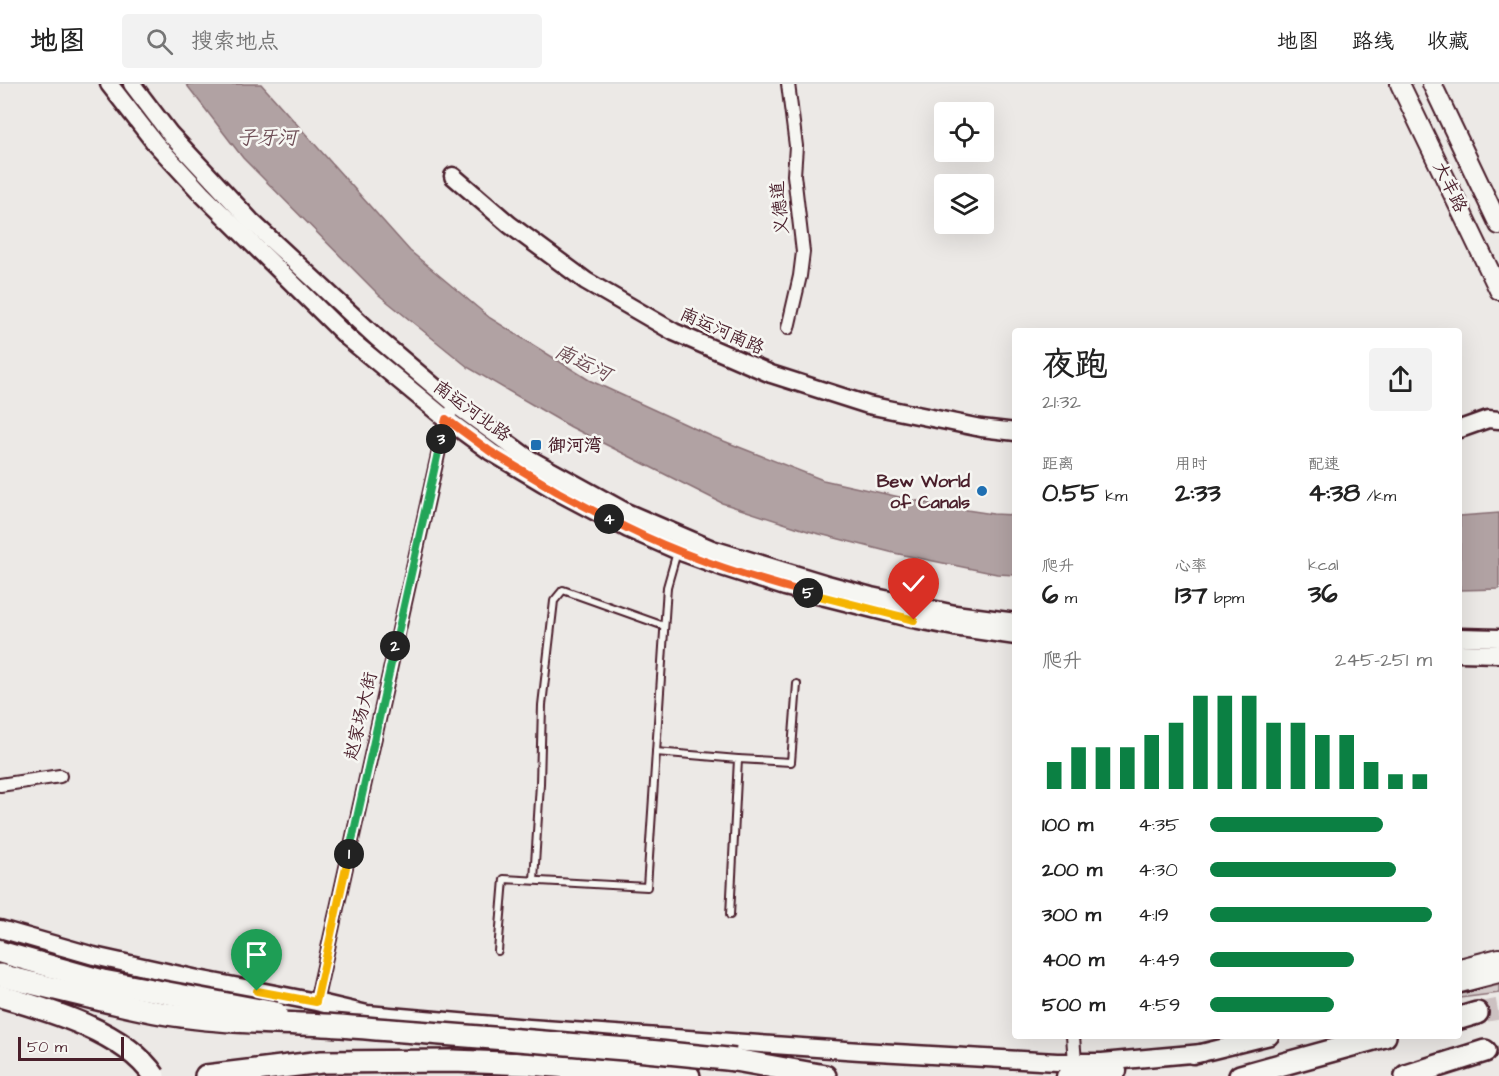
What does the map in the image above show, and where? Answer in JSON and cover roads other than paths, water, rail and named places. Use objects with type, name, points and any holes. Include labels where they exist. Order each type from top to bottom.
[{"type":"highway","points":[[0,952],[103,981],[338,1026]]},
{"type":"highway","points":[[0,975],[138,1008],[182,1016],[658,1051],[735,1059],[825,1076]]},
{"type":"highway","points":[[0,996],[68,1018],[100,1032],[129,1050],[154,1076]]},
{"type":"highway","points":[[1240,1076],[1374,1039]]},
{"type":"highway","points":[[1406,1076],[1485,1051]]},
{"type":"highway","points":[[206,1076],[322,1062],[453,1061],[689,1076]]},
{"type":"main road","name":"大丰路","points":[[1400,84],[1499,290]]},
{"type":"main road","name":"大丰路","points":[[1432,84],[1499,225]]},
{"type":"main road","points":[[1462,967],[1499,958]]},
{"type":"street","name":"南运河北路","points":[[109,84],[155,142],[210,202],[348,338],[451,412],[722,567],[785,587],[863,607],[954,627],[1012,635]]},
{"type":"street","name":"南运河北路","points":[[132,84],[171,134],[251,221],[377,338],[451,412]]},
{"type":"street","name":"义德道","points":[[788,84],[796,146],[794,175],[803,252],[788,328]]},
{"type":"street","name":"南运河南路","points":[[453,176],[510,225],[586,281],[674,332],[771,374],[868,405],[981,428],[1012,432]]},
{"type":"street","name":"赵家场大街","points":[[316,1002],[451,412]]},
{"type":"street","points":[[1462,428],[1488,419],[1499,420]]},
{"type":"street","name":"南运河北路","points":[[680,544],[712,549],[872,596],[956,614],[1012,621]]},
{"type":"street","points":[[1462,636],[1499,638]]},
{"type":"street","points":[[1462,653],[1499,654]]},
{"type":"street","points":[[0,785],[60,776]]},
{"type":"street","points":[[0,929],[94,957],[367,1014],[517,1027],[1046,1062],[1070,1069],[1109,1072],[1153,1065],[1258,1039]]},
{"type":"street","points":[[0,1005],[34,939]]},
{"type":"street","points":[[1462,983],[1499,974]]},
{"type":"street","points":[[1070,1069],[1073,1039]]},
{"type":"lane","points":[[498,951],[504,879],[648,887],[667,587],[680,544]]},
{"type":"lane","points":[[534,880],[542,705],[554,601],[563,590],[664,626]]},
{"type":"lane","points":[[656,752],[791,762],[797,684]]},
{"type":"lane","points":[[730,915],[738,759]]},
{"type":"water","name":"子牙河","points":[[186,84],[261,84],[410,251],[490,318],[589,380],[711,436],[823,480],[940,506],[1012,515],[1012,575],[997,574],[894,553],[808,531],[722,503],[571,427],[469,368],[379,295],[243,158]]},
{"type":"water","points":[[1499,513],[1499,589],[1462,590],[1462,516]]},
{"type":"tunnel","points":[[1477,1013],[1499,1009]]},
{"type":"place","name":"御河湾","points":[[536,445]]},
{"type":"place","name":"Bew World of Canals","points":[[982,491]]},
{"type":"water label","name":"南运河","points":[[583,363]]}]
